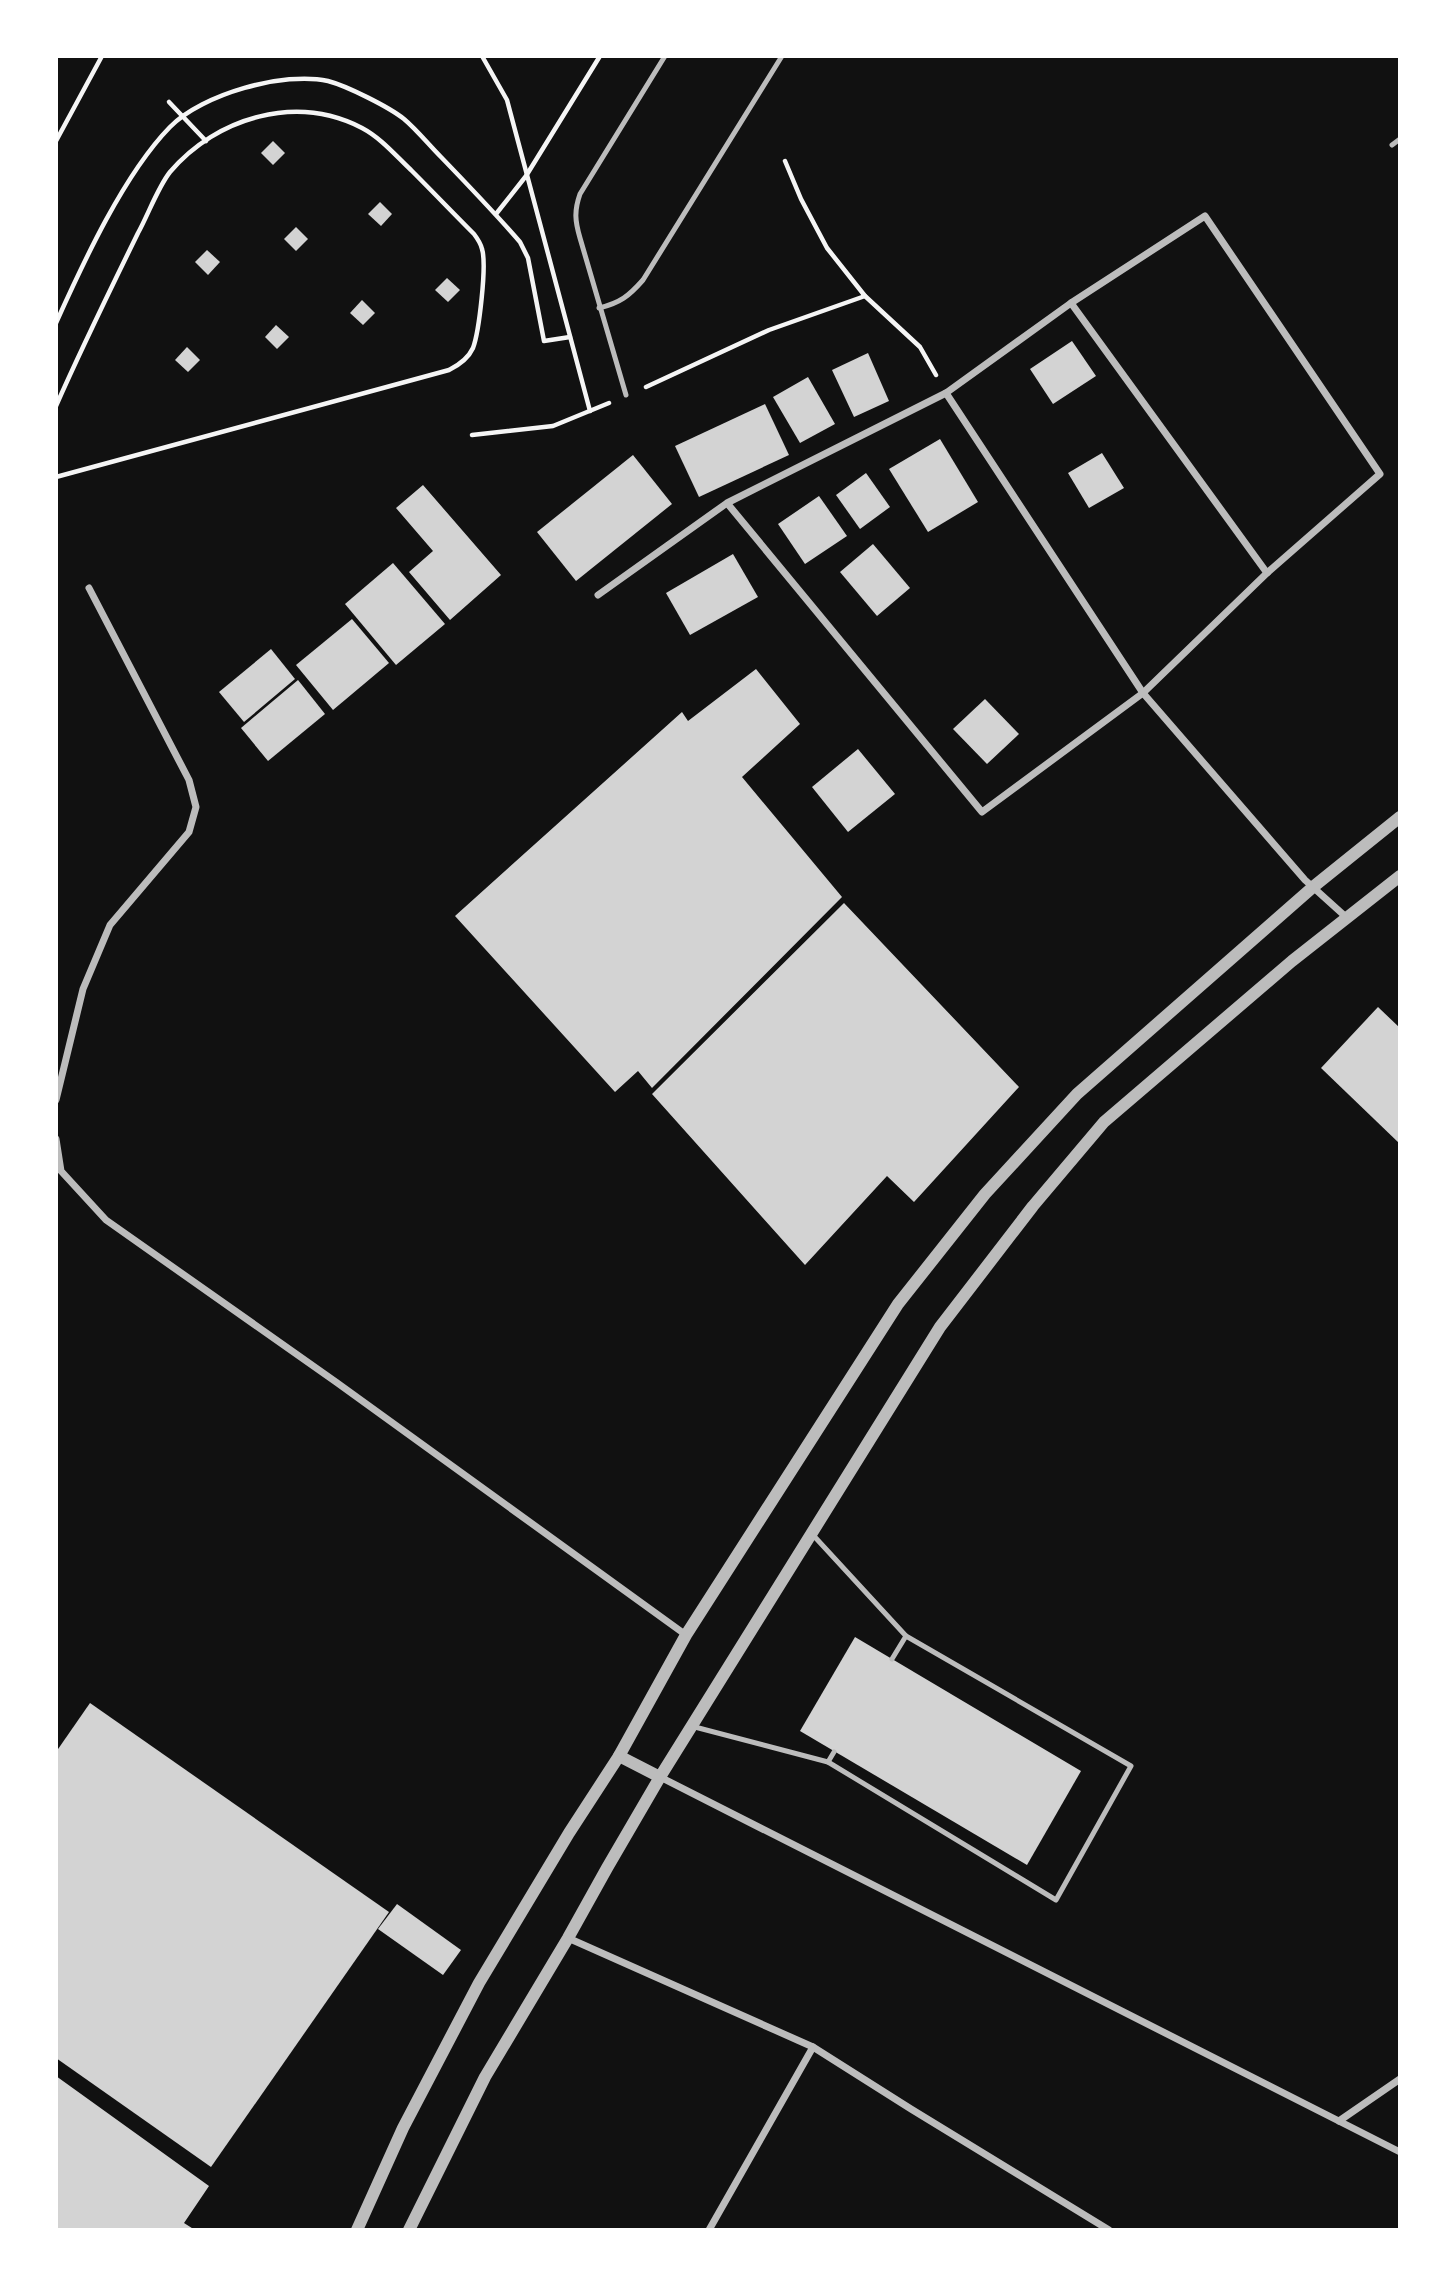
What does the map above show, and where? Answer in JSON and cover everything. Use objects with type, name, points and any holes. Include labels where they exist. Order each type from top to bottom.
[{"type":"street","points":[[598,595],[727,503],[946,393],[1071,303],[1205,216],[1380,474],[1267,573],[1143,693],[982,812],[727,503]]},
{"type":"street","points":[[1071,303],[1267,573]]},
{"type":"street","points":[[946,393],[1143,693],[1305,880],[1346,917]]},
{"type":"street","points":[[56,1100],[83,989],[110,925],[189,832],[196,807],[189,780],[89,588]]},
{"type":"street","points":[[357,2230],[403,2128],[479,1983],[569,1833],[619,1756],[686,1635],[898,1304],[985,1194],[1077,1094],[1313,887],[1400,817]]},
{"type":"street","points":[[409,2230],[485,2077],[660,1777],[940,1327],[1033,1206],[1104,1122],[1292,961],[1400,876]]},
{"type":"street","points":[[56,1139],[61,1171],[106,1220],[348,1390],[686,1635]]},
{"type":"street","points":[[619,1756],[1400,2152]]},
{"type":"street","points":[[568,1938],[813,2047],[1109,2230]]},
{"type":"street","points":[[709,2230],[813,2047]]},
{"type":"street","points":[[1339,2121],[1400,2079]]},
{"type":"lane","points":[[626,395],[599,308],[575,219],[575,207],[580,194],[665,56]]},
{"type":"lane","points":[[599,308],[619,303],[643,279],[782,56]]},
{"type":"lane","points":[[1392,145],[1400,139]]},
{"type":"lane","points":[[691,1726],[828,1762],[1056,1900],[1131,1766],[906,1636],[811,1534]]},
{"type":"lane","points":[[892,1659],[906,1636]]},
{"type":"lane","points":[[828,1762],[834,1752]]},
{"type":"path","points":[[56,141],[92,69],[102,56]]},
{"type":"path","points":[[482,56],[507,100],[590,411]]},
{"type":"path","points":[[496,214],[526,176],[600,56]]},
{"type":"path","points":[[56,323],[119,198],[152,148],[172,125],[201,106],[224,96],[258,85],[298,79],[329,81],[380,104],[404,120],[520,242],[528,258],[544,341],[570,337]]},
{"type":"path","points":[[169,102],[206,141]]},
{"type":"path","points":[[56,406],[88,334],[169,173],[195,148],[236,122],[270,113],[312,114],[364,129],[391,150],[474,234],[482,249],[484,269],[472,349],[462,363],[449,370],[56,477]]},
{"type":"path","points":[[785,161],[801,199],[827,248],[864,296],[920,347],[946,393]]},
{"type":"path","points":[[472,435],[553,426],[681,372],[769,330],[864,296]]},
{"type":"building","points":[[273,141],[285,153],[273,165],[261,153]]},
{"type":"building","points":[[380,202],[392,214],[381,226],[368,214]]},
{"type":"building","points":[[296,227],[308,239],[296,251],[284,239]]},
{"type":"building","points":[[207,250],[220,262],[208,275],[195,262]]},
{"type":"building","points":[[447,278],[460,290],[448,302],[435,290]]},
{"type":"building","points":[[362,300],[375,313],[363,325],[350,313]]},
{"type":"building","points":[[276,325],[289,337],[277,349],[265,337]]},
{"type":"building","points":[[1072,341],[1096,376],[1053,404],[1030,369]]},
{"type":"building","points":[[187,347],[200,360],[188,372],[175,360]]},
{"type":"building","points":[[868,353],[889,401],[854,417],[832,370]]},
{"type":"building","points":[[808,377],[835,424],[800,443],[773,397]]},
{"type":"building","points":[[765,404],[789,455],[699,497],[675,446]]},
{"type":"building","points":[[940,439],[978,502],[928,532],[889,469]]},
{"type":"building","points":[[1102,453],[1124,488],[1089,508],[1068,473]]},
{"type":"building","points":[[633,455],[672,504],[576,581],[537,532]]},
{"type":"building","points":[[866,473],[890,507],[860,529],[836,495]]},
{"type":"building","points":[[423,485],[501,575],[450,620],[409,572],[433,551],[396,508]]},
{"type":"building","points":[[819,496],[847,536],[805,564],[778,524]]},
{"type":"building","points":[[873,544],[910,588],[877,616],[840,572]]},
{"type":"building","points":[[733,554],[758,597],[690,635],[666,593]]},
{"type":"building","points":[[393,563],[445,624],[396,665],[345,604]]},
{"type":"building","points":[[352,619],[389,663],[333,710],[296,665]]},
{"type":"building","points":[[271,649],[295,679],[244,722],[219,692]]},
{"type":"building","points":[[756,669],[800,724],[742,777],[842,897],[652,1088],[638,1071],[615,1092],[455,916],[682,712],[688,721]]},
{"type":"building","points":[[298,680],[325,714],[268,761],[241,728]]},
{"type":"building","points":[[985,699],[1019,734],[987,764],[953,729]]},
{"type":"building","points":[[858,749],[895,794],[848,832],[812,787]]},
{"type":"building","points":[[844,903],[1019,1087],[914,1202],[887,1176],[805,1265],[652,1094]]},
{"type":"building","points":[[1378,1007],[1400,1028],[1400,1144],[1321,1068]]},
{"type":"building","points":[[855,1637],[1081,1771],[1027,1865],[800,1731]]},
{"type":"building","points":[[90,1703],[389,1912],[211,2167],[56,2058],[56,1752]]},
{"type":"building","points":[[397,1904],[461,1950],[443,1975],[378,1929]]},
{"type":"building","points":[[56,2076],[209,2186],[184,2223],[195,2230],[56,2230]]}]
